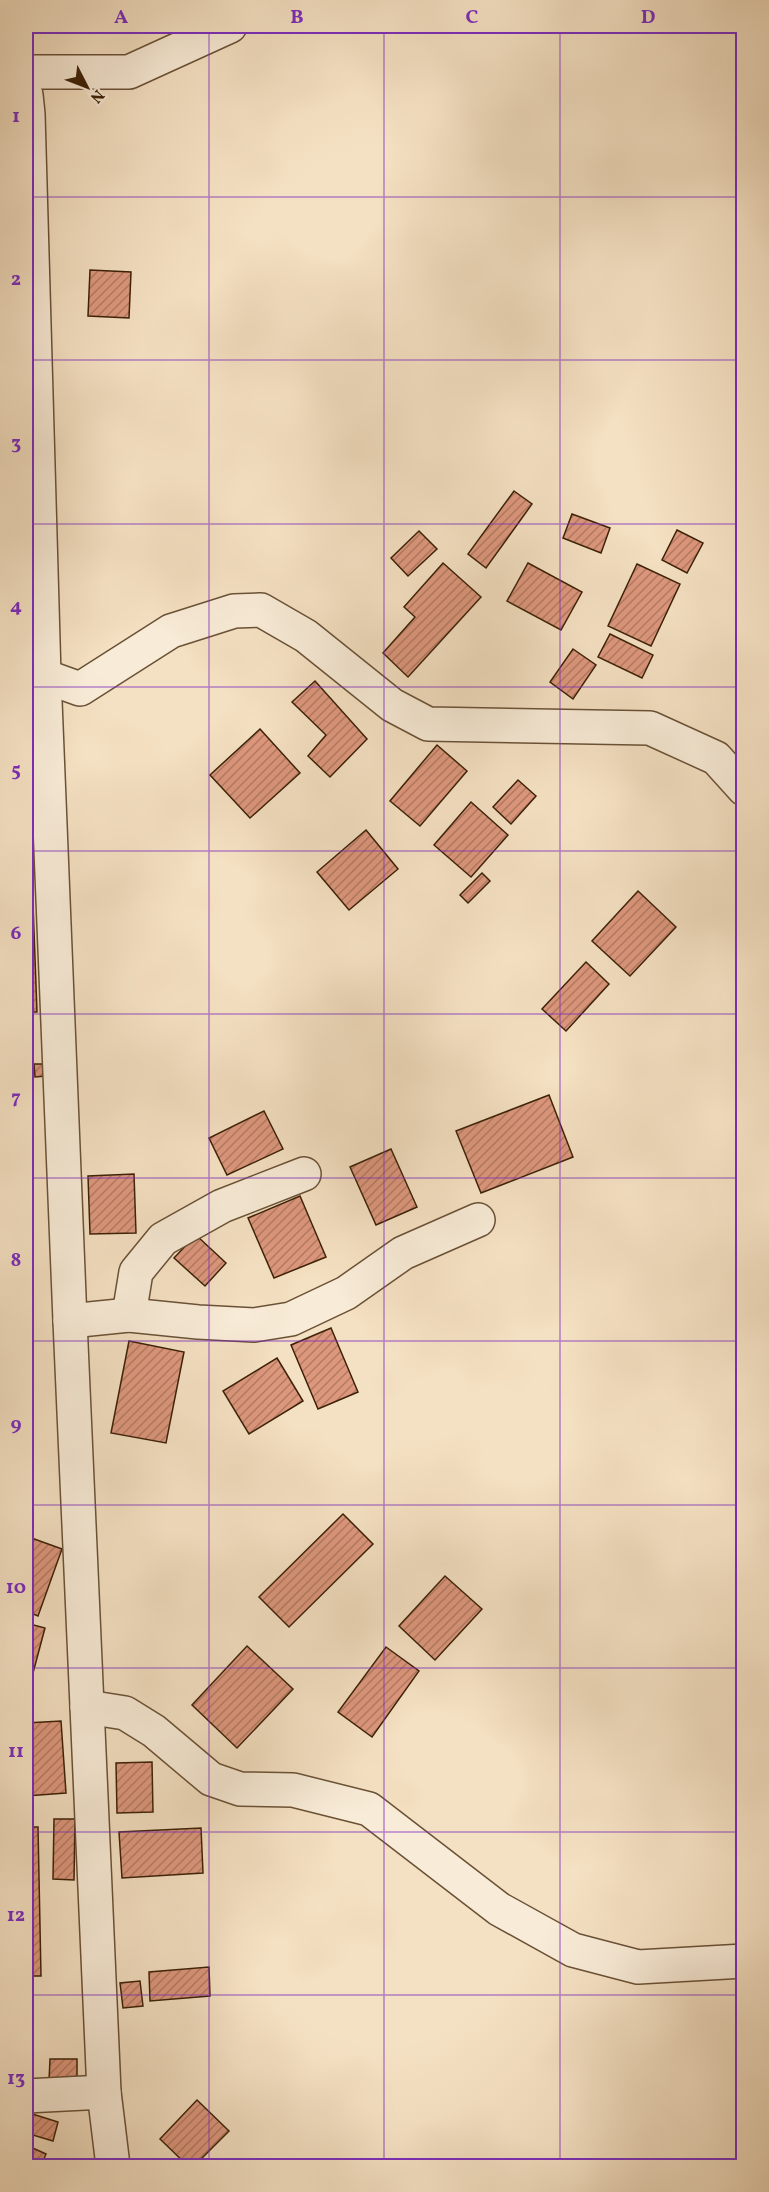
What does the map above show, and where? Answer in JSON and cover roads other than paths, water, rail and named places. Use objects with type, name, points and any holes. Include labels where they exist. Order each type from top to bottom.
[{"type":"street","points":[[26,72],[129,72],[230,26]]},
{"type":"street","points":[[26,95],[35,677],[70,1321],[104,2092],[113,2166]]},
{"type":"street","points":[[35,677],[80,689],[171,631],[234,611],[261,610],[306,636],[392,705],[428,724],[650,728],[716,758],[744,789]]},
{"type":"street","points":[[129,1315],[136,1272],[163,1239],[222,1206],[304,1174]]},
{"type":"street","points":[[70,1321],[129,1315],[254,1325],[291,1319],[346,1293],[403,1252],[478,1220]]},
{"type":"street","points":[[87,1707],[125,1713],[154,1731],[211,1779],[240,1789],[293,1790],[369,1809],[500,1910],[573,1950],[638,1967],[744,1961]]},
{"type":"street","points":[[26,2096],[104,2092]]}]
